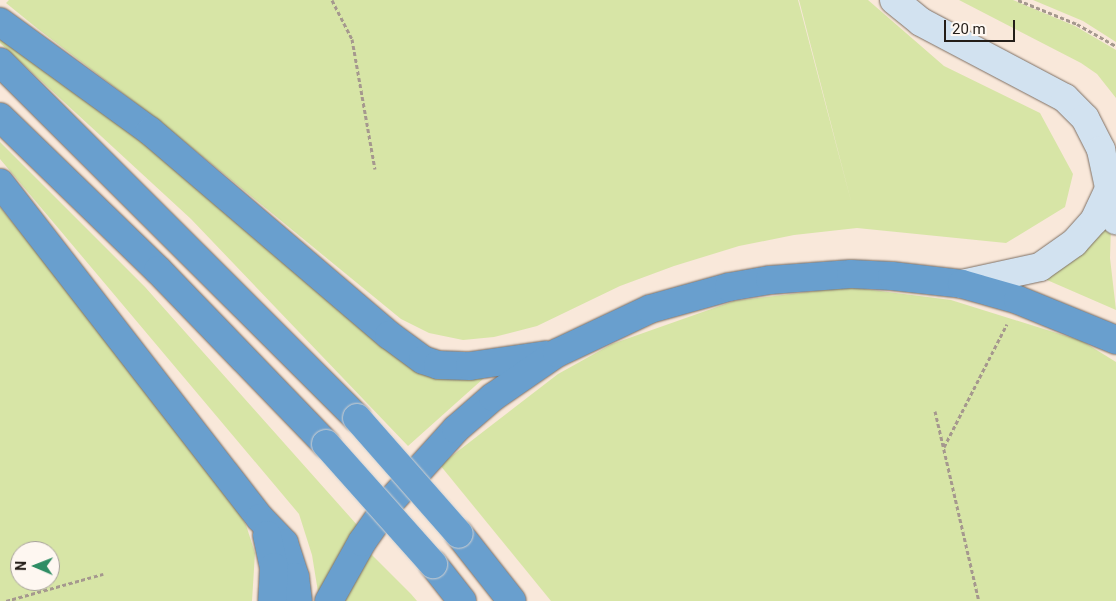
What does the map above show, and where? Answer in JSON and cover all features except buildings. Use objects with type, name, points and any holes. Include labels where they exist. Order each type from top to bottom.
[{"type":"highway","points":[[0,22],[150,131],[389,335],[423,360],[438,364],[470,366],[557,353]]},
{"type":"highway","points":[[2,64],[357,418],[460,534],[512,601]]},
{"type":"highway","points":[[0,117],[158,270],[326,444],[433,564],[462,601]]},
{"type":"highway","points":[[0,183],[260,518],[284,543],[295,577],[298,601]]},
{"type":"highway","points":[[329,601],[362,542],[421,464],[493,397],[557,353],[650,310],[729,287],[770,280],[851,274],[962,284],[1059,314],[1116,340]]},
{"type":"highway","points":[[260,518],[274,567],[272,601]]},
{"type":"main road","points":[[894,0],[922,22],[1065,98],[1094,132],[1110,187],[1116,220]]},
{"type":"main road","points":[[962,284],[1040,267],[1074,243],[1094,221],[1110,187]]},
{"type":"path","points":[[332,0],[352,39],[375,169]]},
{"type":"path","points":[[1018,0],[1077,24],[1116,46]]},
{"type":"path","points":[[944,448],[1018,300]]},
{"type":"path","points":[[935,412],[979,601]]},
{"type":"path","points":[[6,601],[103,574]]},
{"type":"green space","points":[[9,0],[798,0],[852,205],[799,0],[868,0],[944,66],[1040,113],[1073,174],[1065,207],[1006,243],[857,228],[794,235],[739,246],[674,266],[620,286],[537,326],[494,337],[463,340],[429,333],[401,319],[158,120],[6,3]]},
{"type":"green space","points":[[959,0],[1013,0],[1075,26],[1116,50],[1116,98],[1097,74],[1081,63]]},
{"type":"green space","points":[[1033,0],[1116,0],[1116,42],[1083,21]]},
{"type":"green space","points":[[0,39],[45,64],[449,375],[484,378],[408,446],[191,219],[0,43]]},
{"type":"green space","points":[[0,142],[145,287],[358,526],[337,558],[319,598],[312,555],[299,514],[0,159]]},
{"type":"green space","points":[[0,207],[215,473],[246,525],[255,553],[252,601],[0,601]]},
{"type":"green space","points":[[1102,224],[1111,226],[1110,258],[1116,310],[1047,280],[1048,274]]},
{"type":"green space","points":[[849,287],[951,300],[1082,341],[1116,362],[1116,601],[551,601],[440,465],[558,374],[612,344],[734,301]]},
{"type":"green space","points":[[371,554],[411,594],[417,601],[344,601]]}]
